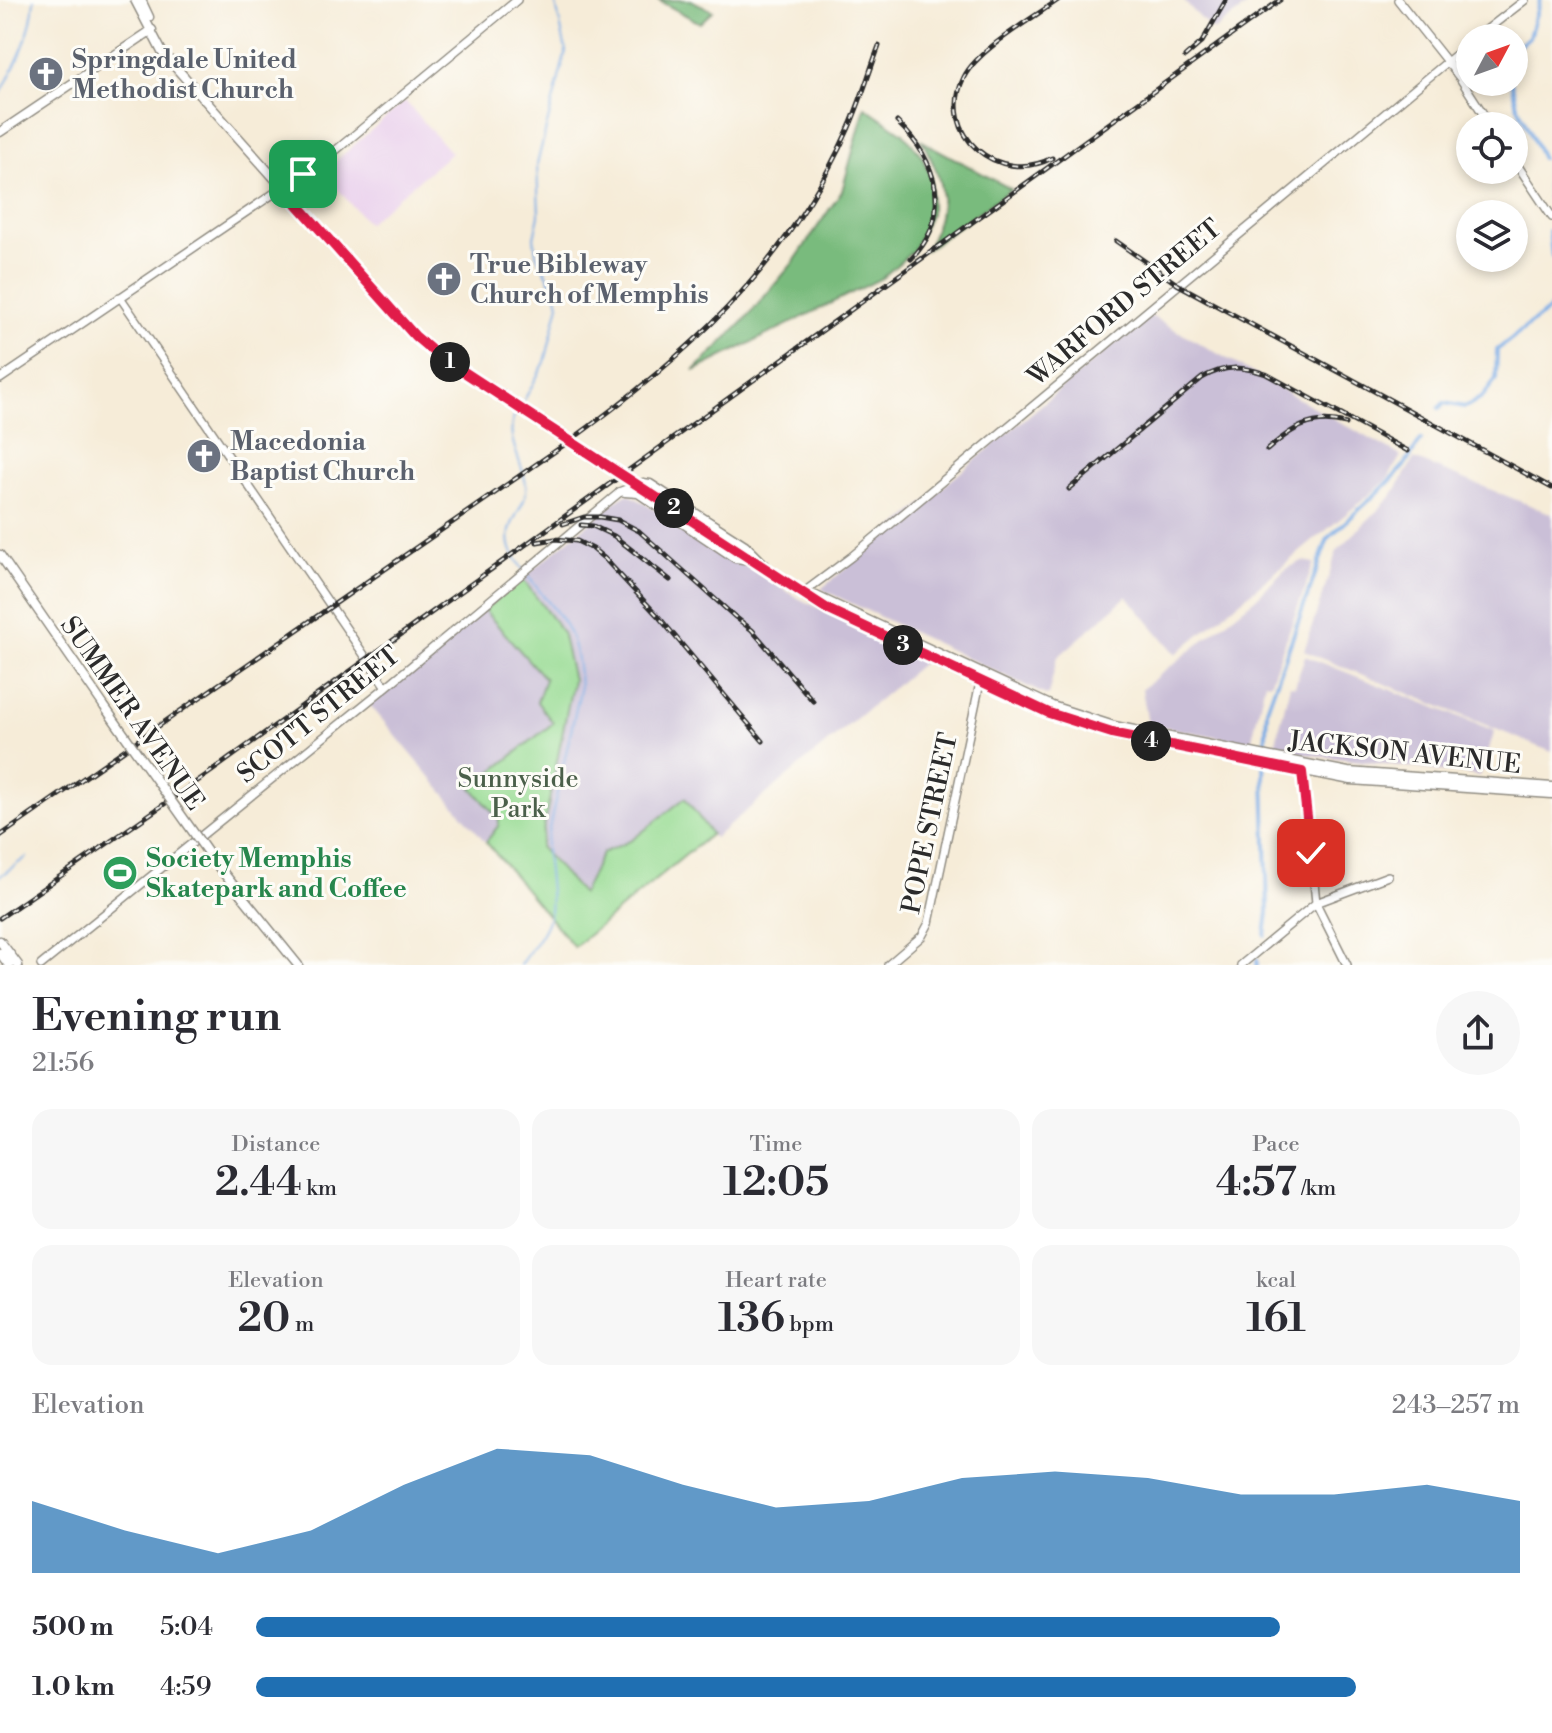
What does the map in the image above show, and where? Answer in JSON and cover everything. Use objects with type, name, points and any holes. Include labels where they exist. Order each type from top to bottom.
[{"type":"main road","name":"JACKSON AVENUE","points":[[135,0],[168,56],[415,336],[435,353],[829,610],[981,678],[1114,726],[1351,780],[1552,794]]},
{"type":"main road","name":"JACKSON AVENUE","points":[[141,0],[155,41],[168,56]]},
{"type":"main road","points":[[0,379],[329,156],[517,0]]},
{"type":"main road","points":[[1398,0],[1447,61],[1482,112]]},
{"type":"main road","points":[[1494,24],[1525,0]]},
{"type":"main road","points":[[0,132],[152,30]]},
{"type":"main road","points":[[139,38],[155,41]]},
{"type":"main road","name":"WARFORD STREET","points":[[804,592],[851,557],[1456,54]]},
{"type":"main road","points":[[1528,181],[1552,217]]},
{"type":"main road","points":[[120,297],[386,687]]},
{"type":"main road","points":[[620,492],[643,483],[650,484],[745,545],[767,569]]},
{"type":"main road","points":[[620,492],[638,493],[735,558],[753,560]]},
{"type":"main road","name":"SCOTT STREET","points":[[41,965],[386,687],[620,492]]},
{"type":"main road","name":"SUMMER AVENUE","points":[[0,555],[213,860],[298,965]]},
{"type":"main road","name":"POPE STREET","points":[[888,965],[922,936],[929,923],[981,678]]},
{"type":"main road","name":"JACKSON AVENUE","points":[[1303,768],[1552,787]]},
{"type":"main road","points":[[1303,768],[1316,903],[1347,965]]},
{"type":"main road","points":[[1241,965],[1316,903],[1388,876]]},
{"type":"main road","points":[[0,941],[18,965]]},
{"type":"main road","points":[[0,953],[9,965]]},
{"type":"shaded area","points":[[1183,0],[1255,0],[1213,31]]},
{"type":"shaded area","points":[[405,101],[451,153],[367,223],[323,172]]},
{"type":"shaded area","points":[[1149,315],[1401,456],[1386,481],[1176,654],[1127,596],[1057,658],[1048,696],[821,589]]},
{"type":"shaded area","points":[[1414,459],[1552,514],[1552,752],[1304,651],[1337,551],[1392,496]]},
{"type":"shaded area","points":[[629,494],[798,598],[926,660],[714,838],[710,834],[574,947],[369,704],[621,497]]},
{"type":"shaded area","points":[[1302,561],[1314,563],[1270,683],[1265,682],[1251,743],[1148,724],[1142,689],[1255,599],[1286,569]]},
{"type":"shaded area","points":[[1305,656],[1495,731],[1479,776],[1274,750],[1290,685],[1295,686]]},
{"type":"green space","points":[[658,0],[691,0],[713,11],[700,23]]},
{"type":"green space","points":[[865,107],[903,133],[922,156],[931,178],[931,213],[913,251],[882,278],[694,371],[743,322],[793,263],[842,191]]},
{"type":"green space","points":[[922,141],[1011,189],[927,249],[938,218],[941,194],[936,170]]},
{"type":"green space","name":"Sunnyside Park","points":[[522,578],[562,632],[573,680],[540,847],[582,894],[602,853],[632,840],[685,798],[711,834],[574,947],[486,842],[498,826],[499,819],[472,788],[553,723],[537,702],[545,679],[484,610]]},
{"type":"green space","name":"Society Memphis Skatepark and Coffee","points":[[122,859],[134,876],[118,887],[106,870]]},
{"type":"waterway","points":[[0,95],[27,37],[34,0]]},
{"type":"waterway","points":[[522,404],[545,362],[559,304],[556,291],[536,254],[534,237],[539,215],[537,164],[566,51],[555,0]]},
{"type":"waterway","points":[[1528,38],[1540,0]]},
{"type":"waterway","points":[[1515,96],[1542,158]]},
{"type":"waterway","points":[[1547,164],[1548,197]]},
{"type":"waterway","points":[[1549,231],[1552,256]]},
{"type":"waterway","points":[[1439,408],[1444,403],[1465,407],[1482,397],[1496,379],[1497,350],[1552,307]]},
{"type":"waterway","points":[[518,409],[513,419],[512,437],[524,475],[526,493],[510,530],[511,549],[568,630],[577,660],[580,691],[546,842],[550,912],[543,932],[520,965]]},
{"type":"waterway","points":[[1265,935],[1268,912],[1264,775],[1267,709],[1328,538],[1386,485],[1404,466],[1421,440]]},
{"type":"waterway","points":[[0,876],[27,857]]},
{"type":"waterway","points":[[1257,959],[1257,965]]},
{"type":"railway","points":[[1052,158],[1032,165],[1012,165],[993,160],[977,149],[965,135],[958,118],[958,98],[964,77],[981,56],[1058,0]]},
{"type":"railway","points":[[1185,57],[1202,42],[1226,0]]},
{"type":"railway","points":[[0,918],[212,771],[1280,0]]},
{"type":"railway","points":[[0,836],[564,445],[690,344],[762,269],[822,182],[847,132],[879,46]]},
{"type":"railway","points":[[897,122],[922,153],[935,188],[933,225],[911,259]]},
{"type":"railway","points":[[1116,241],[1177,284],[1552,488]]},
{"type":"railway","points":[[1069,489],[1202,378],[1226,369],[1241,368],[1266,374],[1408,451]]},
{"type":"railway","points":[[1267,450],[1303,425],[1323,421],[1346,424]]},
{"type":"railway","points":[[563,524],[584,517],[600,517],[618,520],[639,531],[752,630],[813,701]]},
{"type":"railway","points":[[581,525],[593,526],[614,536],[670,580]]},
{"type":"railway","points":[[537,542],[555,539],[577,541],[605,559],[658,616],[763,741]]},
{"type":"place","name":"Springdale United Methodist Church","points":[[46,74]]},
{"type":"place","name":"True Bibleway Church of Memphis","points":[[444,279]]},
{"type":"place","name":"Macedonia Baptist Church","points":[[204,456]]},
{"type":"place","name":"Society Memphis Skatepark and Coffee","points":[[120,873]]},
{"type":"route","points":[[303,174],[282,187],[415,336],[435,353],[829,610],[1049,713],[1112,733],[1302,772],[1311,853]]}]
